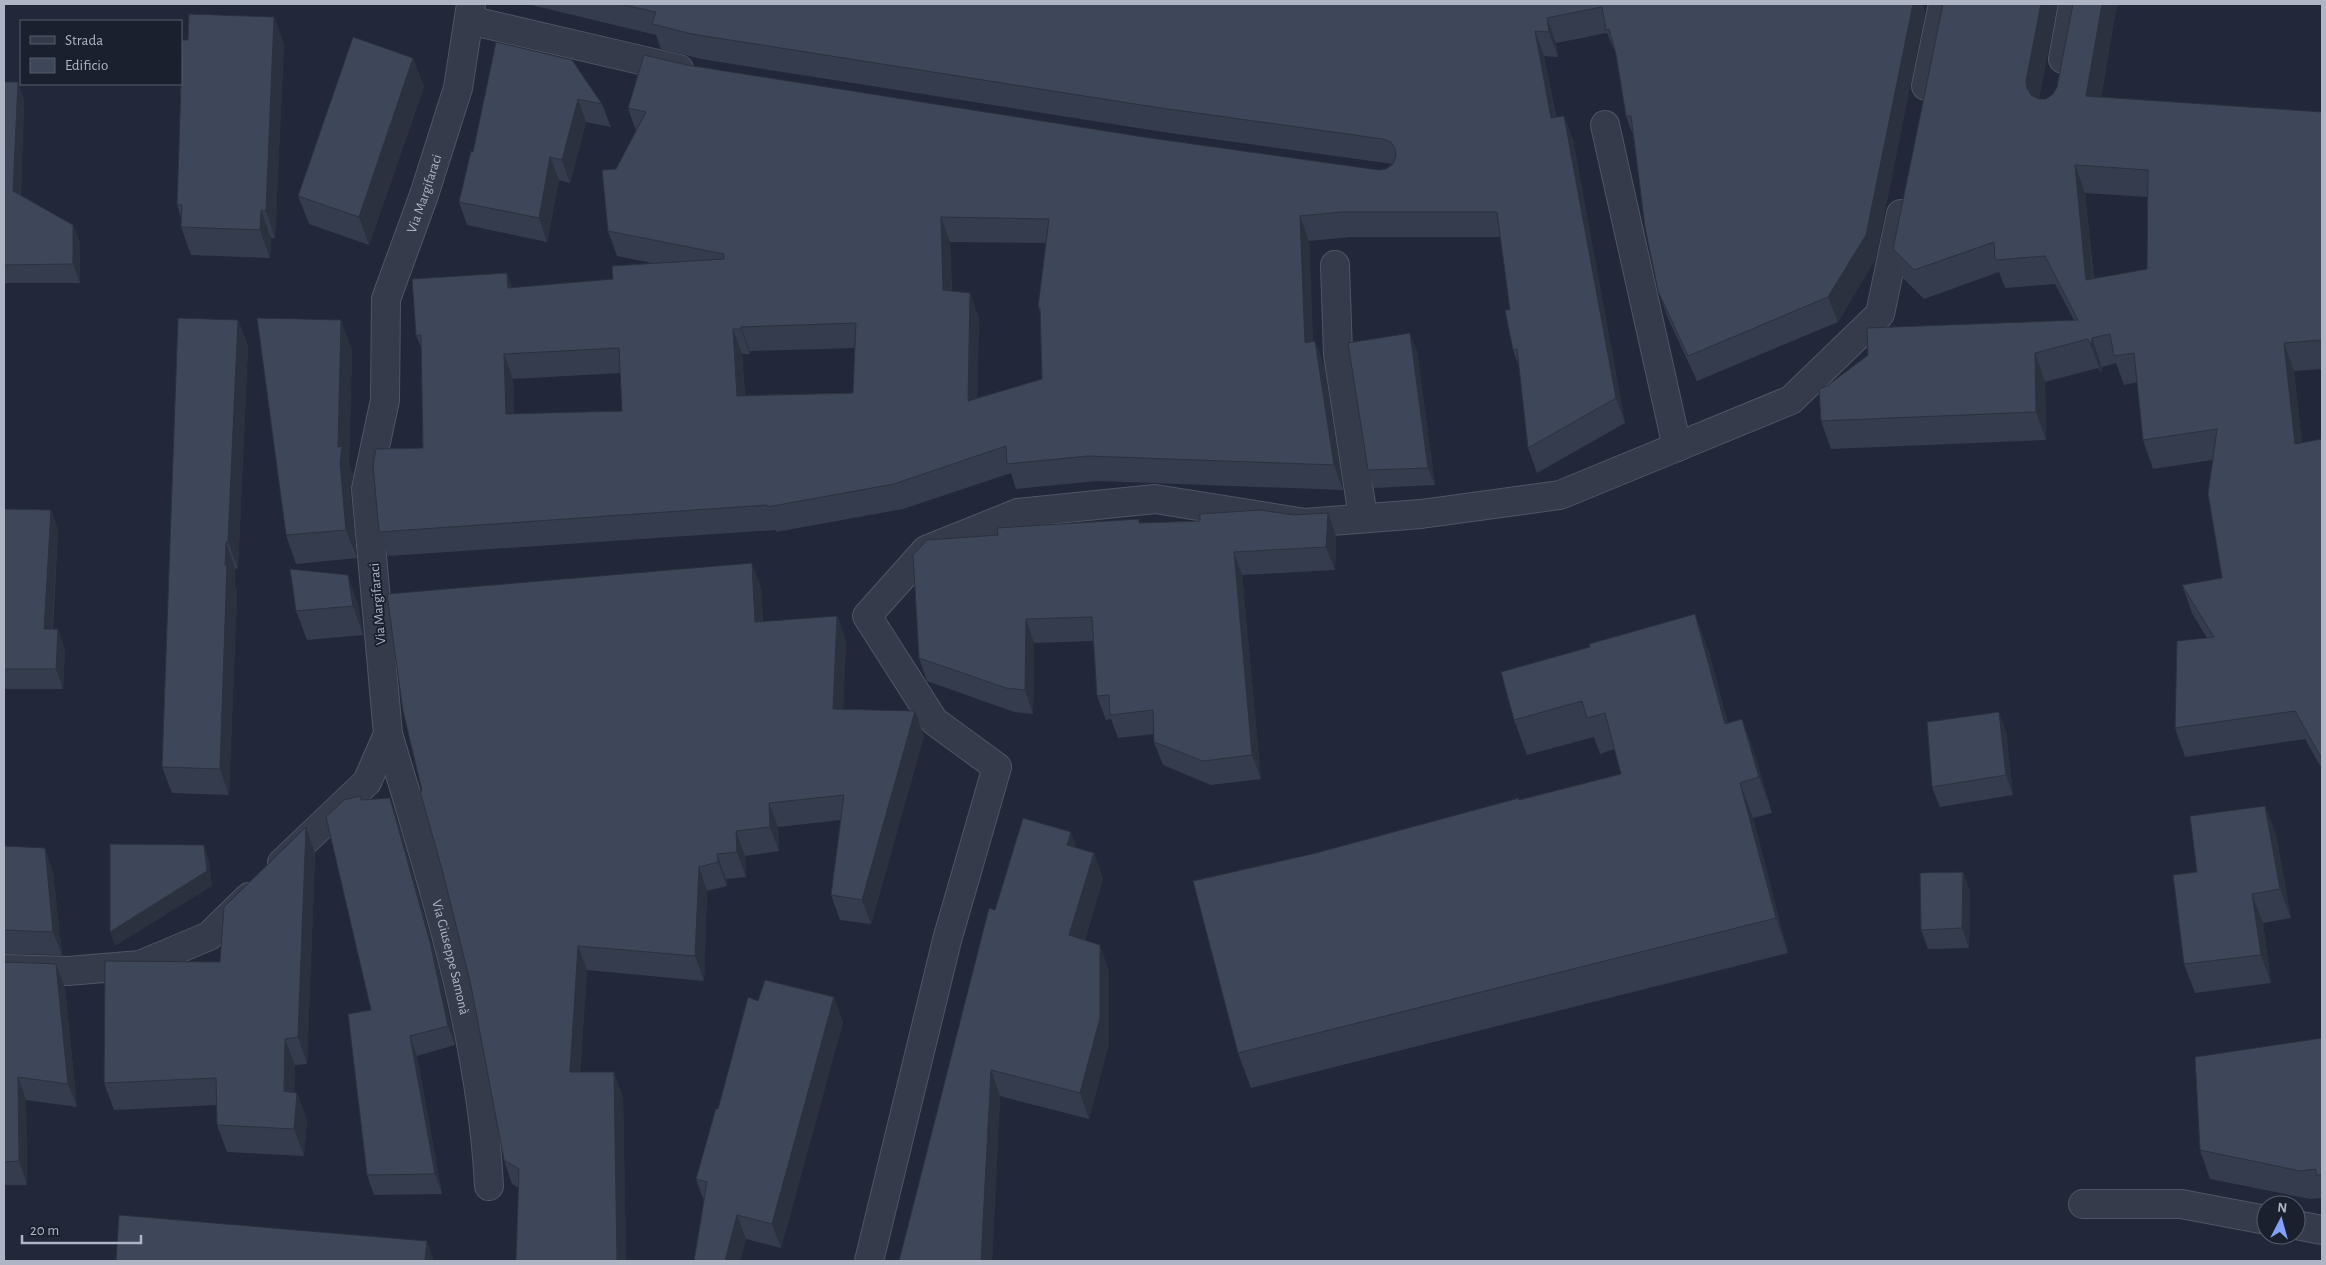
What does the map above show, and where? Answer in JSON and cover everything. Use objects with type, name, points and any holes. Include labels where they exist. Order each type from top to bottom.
[{"type":"street","points":[[1921,110],[1943,4]]},
{"type":"street","points":[[2058,85],[2073,4]]},
{"type":"street","points":[[470,12],[708,75]]},
{"type":"street","name":"Via Margifaraci","points":[[4,969],[68,971],[140,965],[209,936],[367,782],[388,734],[366,488],[385,400],[386,299],[424,195],[458,88],[470,12]]},
{"type":"street","points":[[1604,125],[1677,447]]},
{"type":"street","points":[[869,1261],[948,940],[997,767],[934,721],[867,616],[926,550],[1018,513],[1155,499],[1305,523],[1421,514],[1560,495],[1791,400],[1880,314],[1906,188]]},
{"type":"street","points":[[1334,265],[1338,354],[1363,517]]},
{"type":"street","name":"Via Giuseppe Samonà","points":[[388,734],[453,962],[474,1058],[487,1146],[489,1186]]},
{"type":"street","points":[[2083,1204],[2181,1204],[2256,1218]]},
{"type":"street","points":[[2306,1227],[2322,1230]]},
{"type":"building","points":[[620,4],[1913,4],[1866,235],[1828,297],[1688,356],[1658,291],[1645,227],[1631,116],[1626,116],[1616,54],[1609,29],[1606,30],[1602,7],[1547,18],[1549,32],[1535,31],[1551,118],[1564,116],[1616,398],[1528,448],[1517,349],[1513,350],[1505,310],[1510,310],[1497,212],[1342,212],[1300,216],[1305,343],[1315,341],[1334,465],[1088,456],[1007,464],[1006,446],[894,484],[767,507],[767,505],[379,532],[373,465],[376,449],[423,448],[421,335],[416,335],[412,279],[507,273],[508,288],[613,279],[612,266],[724,259],[724,254],[608,231],[602,170],[616,169],[646,112],[628,108],[644,55],[687,65],[1150,138],[1379,170],[1386,169],[1393,164],[1396,156],[1395,148],[1391,142],[1383,139],[1154,107],[692,34],[652,24],[656,12]],"holes":[[[941,217],[1049,219],[1038,307],[1040,307],[1042,379],[968,401],[970,293],[943,290]],[[856,323],[853,393],[737,396],[733,329],[741,329],[741,327]],[[619,348],[622,411],[506,414],[504,354]]]},
{"type":"building","points":[[1943,4],[2041,4],[2026,81],[2031,95],[2039,99],[2046,99],[2053,94],[2057,87],[2073,4],[2102,4],[2086,96],[2322,112],[2322,340],[2284,343],[2295,444],[2322,439],[2322,759],[2295,711],[2175,728],[2177,641],[2214,637],[2182,585],[2222,578],[2208,494],[2217,429],[2143,440],[2134,353],[2114,356],[2110,334],[2092,338],[2091,345],[2088,339],[2035,353],[2036,412],[1821,421],[1819,389],[1827,386],[1868,355],[1867,328],[2078,320],[2045,256],[1995,260],[1994,242],[1914,270],[1893,249]],"holes":[[[2075,165],[2148,170],[2147,269],[2086,280]]]},
{"type":"building","points":[[189,14],[274,17],[266,211],[261,210],[260,230],[181,227],[182,205],[177,205],[182,40],[188,40]]},
{"type":"building","points":[[353,37],[413,58],[359,217],[298,196]]},
{"type":"building","points":[[496,42],[572,60],[602,104],[578,99],[562,160],[550,157],[539,218],[459,202],[471,151],[473,152]]},
{"type":"building","points":[[4,82],[18,82],[13,191],[73,225],[73,264],[4,265]]},
{"type":"building","points":[[178,318],[238,320],[228,542],[226,542],[225,565],[227,565],[220,769],[162,767]]},
{"type":"building","points":[[257,318],[341,320],[338,447],[342,446],[340,462],[346,530],[286,535]]},
{"type":"building","points":[[1410,333],[1428,468],[1368,470],[1348,343]]},
{"type":"building","points":[[4,509],[51,510],[44,629],[58,629],[56,669],[4,669]]},
{"type":"building","points":[[1260,510],[1294,515],[1328,513],[1326,547],[1234,552],[1252,755],[1203,761],[1154,742],[1153,710],[1110,715],[1109,695],[1097,696],[1092,617],[1026,619],[1025,690],[1006,688],[919,658],[913,555],[927,540],[998,535],[997,528],[1139,519],[1139,523],[1200,521],[1200,514]]},
{"type":"building","points":[[752,563],[755,622],[837,616],[833,709],[915,711],[862,900],[831,895],[844,795],[769,803],[770,827],[736,831],[737,852],[717,854],[718,862],[699,867],[695,956],[578,946],[570,1072],[614,1072],[617,1261],[516,1261],[519,1169],[504,1160],[471,986],[443,873],[420,791],[422,791],[403,711],[387,594]]},
{"type":"building","points":[[290,569],[348,575],[353,606],[296,611]]},
{"type":"building","points":[[1695,614],[1725,724],[1742,719],[1759,777],[1740,783],[1776,918],[1238,1053],[1193,881],[1316,853],[1519,798],[1519,800],[1621,774],[1605,713],[1587,718],[1582,701],[1514,720],[1501,672],[1590,647],[1589,644]]},
{"type":"building","points":[[1999,712],[2006,775],[1932,787],[1927,722]]},
{"type":"building","points":[[360,796],[361,800],[390,798],[430,942],[448,1026],[410,1036],[435,1174],[367,1175],[348,1014],[371,1010],[326,817],[344,800]]},
{"type":"building","points":[[2265,806],[2280,889],[2252,894],[2261,955],[2184,964],[2173,875],[2197,872],[2190,816]]},
{"type":"building","points":[[1023,818],[1071,832],[1067,845],[1094,853],[1069,935],[1100,945],[1100,1018],[1080,1093],[991,1070],[981,1261],[899,1261],[989,908],[995,910]]},
{"type":"building","points":[[306,827],[298,1037],[285,1039],[284,1091],[297,1093],[294,1129],[217,1125],[216,1078],[104,1083],[105,961],[220,962],[224,907]]},
{"type":"building","points":[[110,844],[204,845],[207,871],[110,932]]},
{"type":"building","points":[[4,846],[45,848],[53,932],[4,930]]},
{"type":"building","points":[[1963,872],[1962,928],[1921,930],[1920,873]]},
{"type":"building","points":[[4,962],[56,964],[68,1084],[18,1077],[19,1161],[4,1162]]},
{"type":"building","points":[[765,980],[834,997],[772,1224],[737,1215],[725,1261],[694,1261],[707,1182],[696,1179],[716,1108],[718,1109],[748,997],[758,1001]]},
{"type":"building","points":[[2322,1038],[2322,1175],[2316,1175],[2316,1169],[2300,1171],[2200,1150],[2195,1057]]},
{"type":"building","points":[[119,1215],[427,1241],[425,1261],[116,1261]]}]
